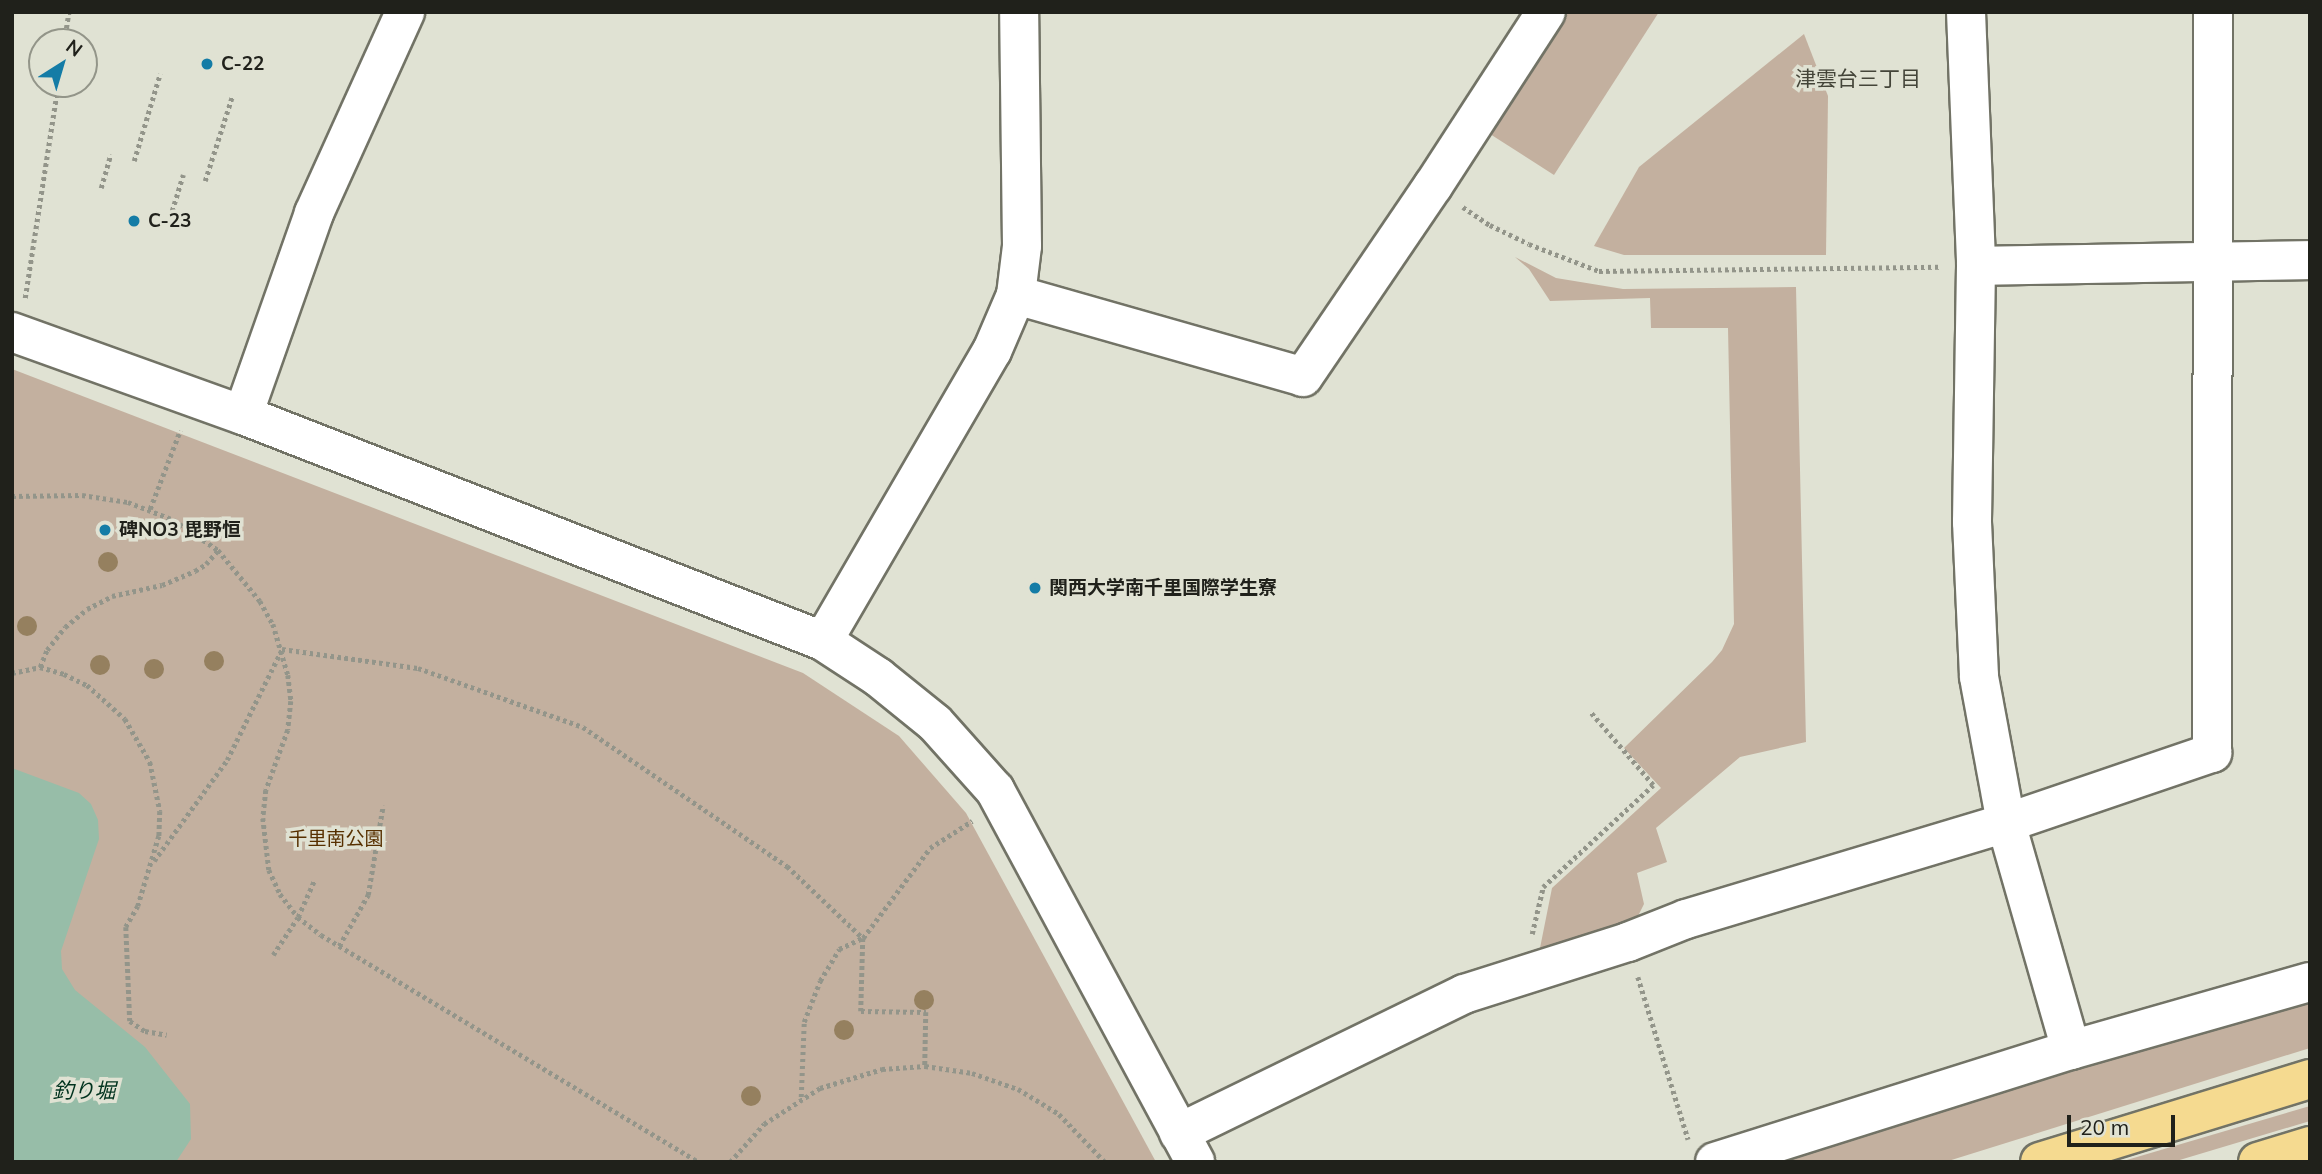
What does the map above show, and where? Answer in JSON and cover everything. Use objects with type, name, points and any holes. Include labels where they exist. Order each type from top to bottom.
[{"type":"main road","points":[[2040,1162],[2310,1079]]},
{"type":"main road","points":[[2258,1162],[2310,1146]]},
{"type":"street","points":[[243,415],[313,213],[405,12]]},
{"type":"street","points":[[823,641],[992,351],[1017,295],[1022,246],[1019,12]]},
{"type":"street","points":[[1017,295],[1303,376],[1433,187],[1546,12]]},
{"type":"street","points":[[1966,12],[1976,267],[1972,522],[1979,677],[2006,823],[2071,1050]]},
{"type":"street","points":[[18,316],[243,415],[823,641],[878,677],[935,723],[995,790],[1187,1147],[1464,994],[1628,942],[1686,919],[2006,823],[2212,753],[2213,12]]},
{"type":"street","points":[[1976,267],[2310,260]]},
{"type":"street","points":[[1703,1155],[2310,982]]},
{"type":"path","points":[[134,161],[160,74]]},
{"type":"path","points":[[205,181],[232,96]]},
{"type":"path","points":[[18,316],[56,98]]},
{"type":"path","points":[[101,188],[111,154]]},
{"type":"path","points":[[172,211],[183,175]]},
{"type":"path","points":[[1490,225],[1599,271],[1976,267]]},
{"type":"path","points":[[150,509],[182,426]]},
{"type":"path","points":[[12,496],[82,495],[150,509],[174,520],[218,550],[260,601],[282,649],[291,701],[288,730],[266,790],[264,844],[274,882],[298,916],[339,946],[699,1162]]},
{"type":"path","points":[[40,667],[47,650],[65,627],[87,609],[113,596],[162,585],[195,571],[206,564],[218,550]]},
{"type":"path","points":[[154,861],[227,760],[282,649]]},
{"type":"path","points":[[282,649],[418,668],[583,727],[787,866],[863,938],[861,1011],[926,1012],[925,1066]]},
{"type":"path","points":[[12,673],[40,667],[64,674],[107,700],[139,739],[150,762],[160,811],[154,861],[138,906],[126,927],[130,1021],[145,1031],[167,1035]]},
{"type":"path","points":[[1523,975],[1543,887],[1653,785],[1591,713]]},
{"type":"path","points":[[339,946],[368,895],[383,805]]},
{"type":"path","points":[[801,1098],[804,1022],[820,981],[839,949],[863,938],[930,848],[963,827]]},
{"type":"path","points":[[273,955],[298,916],[314,881]]},
{"type":"path","points":[[1628,942],[1703,1155]]},
{"type":"path","points":[[730,1162],[764,1124],[801,1098],[860,1073],[925,1066],[972,1073],[1018,1089],[1059,1114],[1105,1162]]},
{"type":"green space","points":[[1568,12],[1659,12],[1554,175],[1490,134]]},
{"type":"green space","points":[[1804,34],[1828,96],[1826,255],[1624,255],[1594,246],[1639,167]]},
{"type":"green space","points":[[1515,257],[1556,278],[1623,289],[1796,287],[1806,742],[1740,757],[1656,828],[1667,862],[1637,873],[1644,904],[1637,918],[1539,953],[1552,888],[1661,788],[1624,748],[1712,662],[1722,650],[1734,624],[1728,328],[1651,328],[1650,298],[1550,301],[1529,269]]},
{"type":"green space","name":"千里南公園","points":[[12,369],[803,673],[899,736],[966,813],[1156,1162],[12,1162]]},
{"type":"green space","points":[[2310,998],[2310,1048],[1945,1162],[1776,1162]]},
{"type":"green space","points":[[2310,1106],[2310,1121],[2173,1162],[2120,1162]]},
{"type":"water","name":"釣り堀","points":[[12,768],[79,793],[91,804],[98,820],[99,839],[61,951],[62,969],[75,990],[145,1047],[190,1104],[191,1139],[176,1162],[12,1162]]},
{"type":"place","name":"C-22","points":[[207,64]]},
{"type":"place","name":"C-23","points":[[134,221]]},
{"type":"place","name":"碑NO3 毘野恒","points":[[105,530]]},
{"type":"place","name":"関西大学南千里国際学生寮","points":[[1035,588]]},
{"type":"district","name":"津雲台三丁目","points":[[1858,78]]}]
